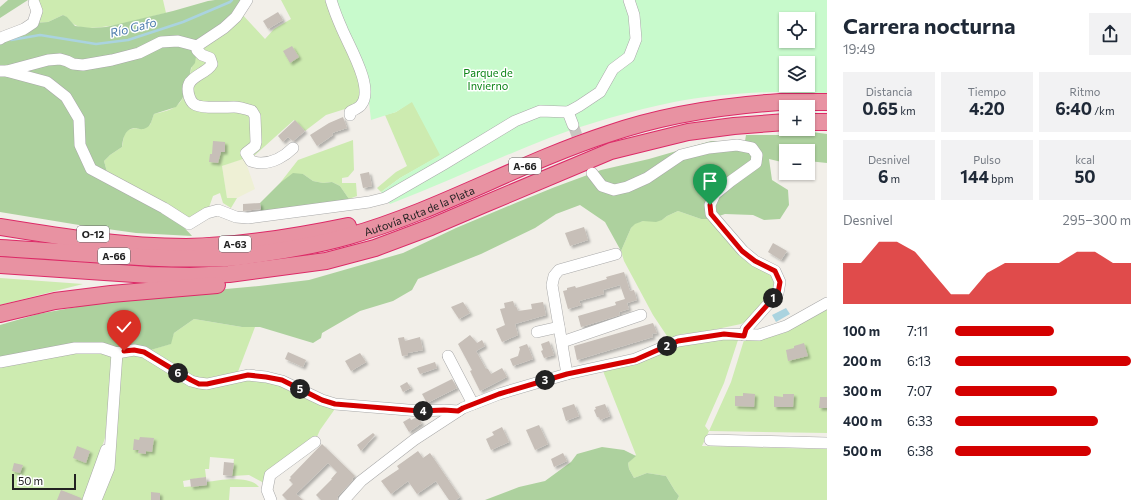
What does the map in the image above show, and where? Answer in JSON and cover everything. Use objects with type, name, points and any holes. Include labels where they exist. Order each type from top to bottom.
[{"type":"highway","name":"Autovía Ruta de la Plata","points":[[0,248],[125,257],[179,259],[229,258],[301,247],[351,236],[405,217],[538,160],[607,134],[672,116],[707,110],[781,102],[827,102]]},
{"type":"highway","points":[[815,122],[827,122]]},
{"type":"highway","name":"Autovía Ruta de la Plata","points":[[0,265],[149,275],[190,276],[229,274],[326,261],[375,248],[431,227],[611,152],[688,132],[734,126],[779,123]]},
{"type":"highway","name":"A-63","points":[[0,227],[128,245],[186,247],[231,245],[296,237],[348,226],[465,192]]},
{"type":"highway","name":"O-12","points":[[0,218],[186,247]]},
{"type":"highway","points":[[0,314],[55,301],[111,294],[243,282],[280,276],[326,261]]},
{"type":"street","points":[[3,71],[48,60],[67,60],[73,64],[83,65],[112,60],[139,53],[161,42],[178,41],[197,46],[236,18],[247,0]]},
{"type":"street","points":[[331,0],[339,23],[362,71],[364,83],[364,98],[361,106],[350,112],[350,116]]},
{"type":"street","points":[[3,71],[47,82],[66,97],[79,119],[80,145],[91,169],[164,208],[189,224],[206,213],[218,210],[236,217],[248,218],[368,202],[385,198],[515,121],[540,111],[568,112],[579,106],[600,92],[613,69],[629,57],[636,38],[634,15],[629,0]]},
{"type":"street","points":[[0,39],[24,29],[33,23],[37,11],[34,3]]},
{"type":"street","points":[[197,46],[197,50],[202,55],[210,58],[212,64],[209,69],[188,84],[188,93],[194,104],[197,106],[235,107],[252,110],[255,116],[256,142],[255,146],[246,153],[251,161],[261,163],[281,158],[293,148]]},
{"type":"street","points":[[568,112],[573,125]]},
{"type":"street","points":[[592,174],[602,186],[614,190],[627,187],[647,178],[681,155],[709,148],[737,145],[752,148],[757,155],[756,163],[715,194],[710,205],[711,214],[742,251],[755,261],[775,271],[780,282],[778,293],[746,329],[744,336]]},
{"type":"street","points":[[567,374],[552,286],[554,276],[560,270],[616,254]]},
{"type":"street","points":[[344,500],[361,481],[414,440],[463,408],[499,394],[567,374],[635,360],[678,341],[724,334],[744,336],[759,335],[786,326],[827,302]]},
{"type":"street","points":[[562,342],[641,315]]},
{"type":"street","points":[[537,332],[559,327]]},
{"type":"street","points":[[0,362],[75,348],[102,348],[117,353],[134,350],[144,352],[199,384],[207,384],[248,375],[282,380],[322,400],[335,404],[420,411],[458,411]]},
{"type":"street","points":[[96,500],[109,468],[117,353]]},
{"type":"street","points":[[448,356],[473,404]]},
{"type":"street","points":[[88,500],[111,439]]},
{"type":"street","points":[[710,440],[827,443]]},
{"type":"street","points":[[272,500],[267,490],[270,475],[315,442]]},
{"type":"green space","points":[[8,0],[28,0],[0,18],[0,7]]},
{"type":"green space","points":[[38,0],[163,0],[166,13],[105,27],[93,28],[82,28],[75,25],[63,15],[48,22],[33,23]]},
{"type":"green space","points":[[215,0],[247,0],[197,50],[195,63],[191,68],[187,89],[176,107],[154,114],[150,124],[146,128],[132,128],[129,130],[125,134],[122,147],[104,161],[107,172],[164,208],[169,218],[176,221],[192,236],[136,233],[0,212],[0,39],[33,23],[48,22],[63,15],[67,17],[75,26],[92,28],[106,27]]},
{"type":"green space","points":[[281,0],[331,0],[362,71],[361,106],[326,115],[305,131],[294,120],[255,155],[222,166],[227,198],[237,198],[231,208],[223,203],[220,193],[213,196],[207,213],[189,224],[107,172],[104,161],[122,147],[124,135],[128,130],[135,128],[140,129],[150,125],[154,114],[173,108],[179,104],[186,90],[191,68],[195,61],[195,56],[240,12],[265,39],[274,29],[291,19]]},
{"type":"green space","name":"Parque de Invierno","points":[[335,0],[827,0],[827,95],[773,92],[736,94],[711,96],[642,109],[595,122],[549,138],[390,204],[381,192],[400,178],[440,155],[412,102],[396,112],[371,120],[366,76]]},
{"type":"green space","points":[[412,101],[441,155],[400,178],[381,192],[377,188],[396,172],[407,166],[385,115],[396,112]]},
{"type":"green space","points":[[815,132],[827,134],[827,163],[815,162],[815,144],[779,144],[779,161],[769,159],[772,180],[788,190],[789,205],[780,219],[764,220],[753,215],[725,214],[710,219],[701,219],[678,211],[656,222],[643,221],[635,224],[631,228],[621,251],[605,222],[580,205],[556,214],[535,228],[481,254],[418,279],[412,290],[393,301],[360,311],[322,333],[321,338],[313,343],[260,327],[242,327],[194,319],[174,333],[171,344],[144,352],[102,348],[0,362],[0,325],[38,314],[93,304],[150,296],[309,280],[403,253],[456,228],[518,202],[601,170],[649,159],[711,141],[745,141],[746,135],[815,136]]},
{"type":"green space","points":[[353,140],[354,170],[348,177],[342,178],[342,183],[356,183],[357,196],[349,199],[340,186],[332,182],[323,183],[313,181],[303,174],[280,183],[298,160]]},
{"type":"green space","points":[[244,158],[255,189],[237,198],[227,198],[222,166]]},
{"type":"green space","points":[[293,173],[303,174],[313,181],[323,183],[332,182],[340,186],[349,199],[344,203],[261,212],[260,203],[280,183]]},
{"type":"green space","points":[[678,211],[701,219],[710,219],[773,274],[776,282],[773,293],[749,320],[741,324],[703,332],[682,334],[669,339],[653,315],[624,261],[621,251],[631,228],[635,223],[662,220]]},
{"type":"green space","points":[[0,278],[83,284],[0,305]]},
{"type":"green space","points":[[827,308],[827,433],[709,431],[731,382],[744,340],[784,333]]},
{"type":"green space","points":[[194,319],[242,327],[255,327],[236,377],[207,384],[144,352],[170,344],[174,333]]},
{"type":"green space","points":[[721,340],[738,340],[724,383],[705,426],[709,431],[702,446],[827,449],[827,500],[677,500],[679,496],[666,476],[647,473],[634,478],[629,469],[628,463],[636,455],[603,371],[635,365],[679,346]]},
{"type":"green space","points":[[100,351],[113,354],[105,438],[84,500],[0,500],[0,367],[60,355]]},
{"type":"green space","points":[[138,353],[200,386],[245,379],[271,380],[337,406],[320,430],[316,439],[264,483],[249,475],[232,476],[234,459],[210,457],[209,469],[205,469],[206,477],[183,481],[184,487],[207,485],[207,482],[234,479],[249,481],[255,483],[259,487],[230,487],[229,500],[100,500],[122,355]]},
{"type":"green space","points":[[602,447],[624,450],[636,456],[628,463],[629,469],[634,478],[647,473],[666,476],[679,496],[677,500],[485,500],[519,487],[545,481],[571,462],[577,454]]},
{"type":"water","points":[[786,308],[790,314],[776,322],[772,315]]},
{"type":"building","points":[[278,12],[283,20],[268,29],[263,21]]},
{"type":"building","points":[[292,46],[299,57],[290,63],[283,51]]},
{"type":"building","points":[[343,117],[347,128],[332,133],[333,135],[317,146],[310,135],[329,123]]},
{"type":"building","points":[[295,120],[305,131],[293,141],[288,137],[283,142],[278,136]]},
{"type":"building","points":[[213,141],[225,142],[225,152],[221,152],[218,163],[209,162],[210,154],[212,154]]},
{"type":"building","points":[[369,172],[372,186],[363,188],[360,174]]},
{"type":"building","points":[[260,203],[261,209],[243,211],[243,204]]},
{"type":"building","points":[[584,227],[588,240],[570,246],[565,233]]},
{"type":"building","points":[[773,243],[787,251],[781,260],[768,252]]},
{"type":"building","points":[[624,272],[630,291],[634,290],[637,300],[627,303],[629,309],[619,312],[620,315],[581,327],[578,316],[616,305],[615,302],[625,299],[620,285],[603,290],[604,294],[579,301],[581,305],[568,309],[563,291],[567,290],[567,288],[575,286],[576,288],[607,279],[606,277]]},
{"type":"building","points":[[513,301],[518,311],[532,309],[531,304],[543,302],[546,315],[515,324],[518,335],[502,342],[496,329],[505,325],[500,309],[505,308],[504,303]]},
{"type":"building","points":[[463,302],[470,313],[459,319],[451,307]]},
{"type":"building","points":[[653,323],[657,333],[652,334],[653,337],[577,360],[574,346]]},
{"type":"building","points":[[470,335],[477,343],[482,340],[485,346],[476,351],[486,369],[488,369],[491,374],[502,368],[507,377],[480,391],[470,371],[472,370],[458,344]]},
{"type":"building","points":[[404,337],[405,341],[420,337],[423,350],[408,353],[408,355],[402,356],[398,338]]},
{"type":"building","points":[[549,341],[554,355],[544,358],[541,351],[543,350],[541,344]]},
{"type":"building","points":[[804,343],[808,356],[788,361],[786,350]]},
{"type":"building","points":[[527,344],[533,359],[513,366],[510,359],[518,356],[520,349],[519,347]]},
{"type":"building","points":[[288,352],[306,360],[303,367],[285,359]]},
{"type":"building","points":[[360,353],[366,362],[351,371],[345,361]]},
{"type":"building","points":[[435,362],[437,368],[420,374],[417,368]]},
{"type":"building","points":[[452,379],[457,388],[427,403],[422,394]]},
{"type":"building","points":[[407,382],[411,388],[403,392],[400,386]]},
{"type":"building","points":[[743,393],[755,394],[754,407],[735,406],[735,396],[743,396]]},
{"type":"building","points":[[783,394],[794,394],[793,407],[774,407],[774,396],[783,397]]},
{"type":"building","points":[[820,397],[827,397],[827,408],[819,408]]},
{"type":"building","points":[[574,404],[579,416],[566,421],[562,408]]},
{"type":"building","points":[[605,404],[610,416],[600,420],[594,410],[596,409],[595,407]]},
{"type":"building","points":[[410,418],[411,420],[418,418],[422,423],[409,432],[403,422]]},
{"type":"building","points":[[539,425],[548,444],[535,450],[526,430]]},
{"type":"building","points":[[502,427],[509,442],[491,450],[486,439],[494,435],[492,432]]},
{"type":"building","points":[[373,433],[375,435],[361,451],[357,445]]},
{"type":"building","points":[[140,437],[154,438],[152,452],[146,451],[146,454],[138,453],[139,450],[133,450],[134,439],[139,440]]},
{"type":"building","points":[[322,444],[355,476],[352,479],[353,480],[338,496],[337,500],[321,500],[316,495],[337,472],[328,463],[296,494],[303,500],[287,500],[282,495],[293,484],[289,480],[291,478],[290,477]]},
{"type":"building","points":[[77,446],[90,451],[86,463],[73,458]]},
{"type":"building","points":[[418,451],[423,458],[430,453],[460,497],[456,500],[449,500],[436,481],[417,494],[408,481],[391,494],[381,481],[399,469],[397,466]]},
{"type":"building","points":[[563,453],[567,461],[554,467],[551,459]]},
{"type":"building","points":[[224,462],[234,463],[232,476],[223,475]]},
{"type":"building","points":[[14,463],[23,465],[20,473],[12,471]]},
{"type":"building","points":[[206,477],[207,485],[191,487],[190,479]]},
{"type":"building","points":[[61,490],[81,498],[81,500],[57,500]]},
{"type":"building","points":[[151,492],[160,493],[160,500],[151,500]]},
{"type":"waterway","name":"Río Gafo","points":[[11,40],[40,35],[96,44],[128,40],[183,22],[232,0]]},
{"type":"tunnel","points":[[573,125],[589,167]]},
{"type":"route","points":[[124,351],[134,350],[144,352],[199,384],[207,384],[248,375],[282,380],[322,400],[335,404],[351,404],[420,411],[458,411],[499,394],[567,374],[635,360],[678,341],[724,334],[744,336],[746,329],[778,293],[780,282],[775,271],[755,261],[742,251],[711,214],[710,205]]}]
